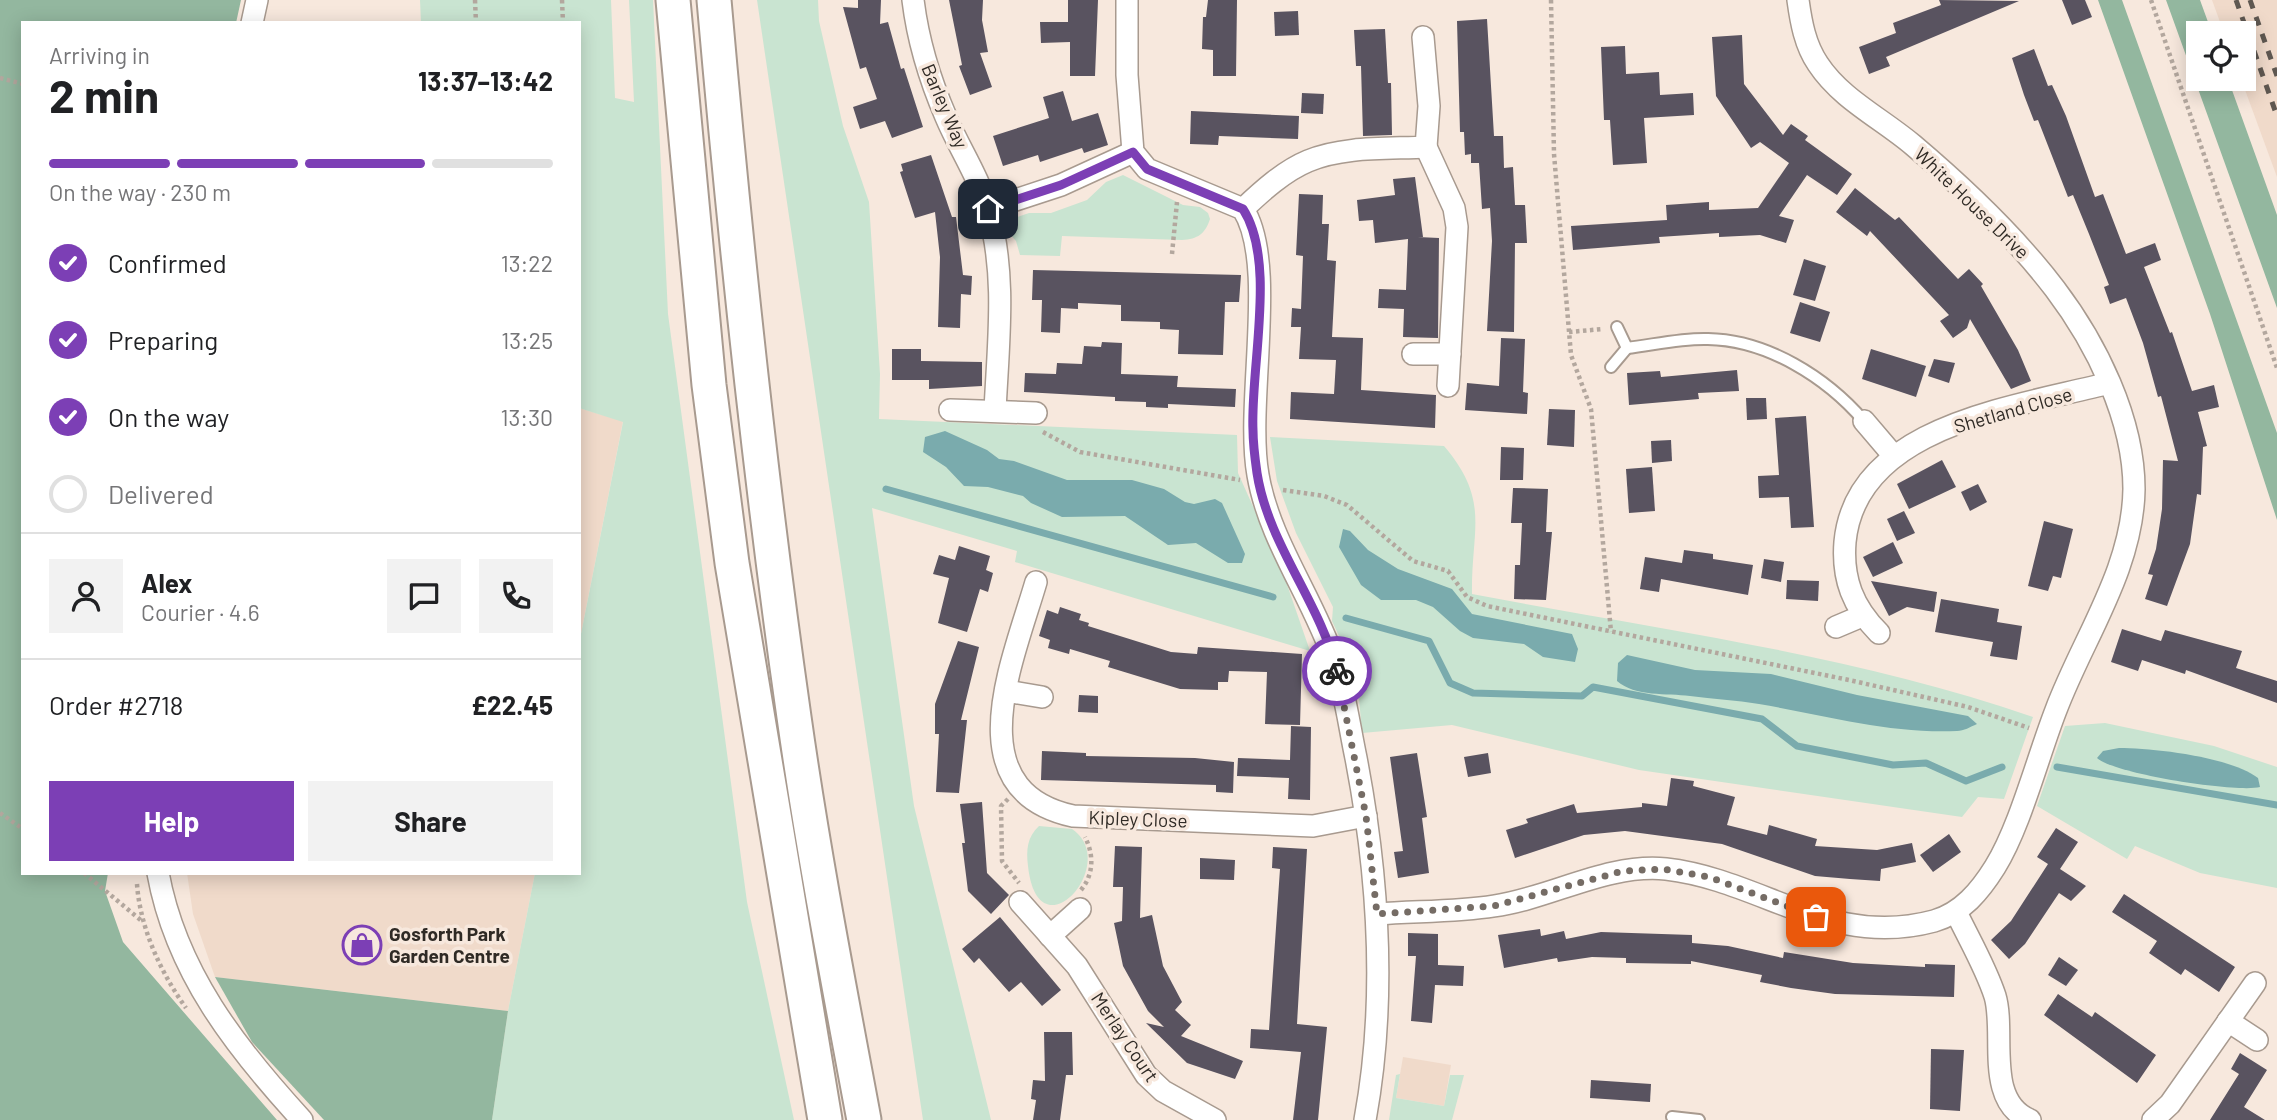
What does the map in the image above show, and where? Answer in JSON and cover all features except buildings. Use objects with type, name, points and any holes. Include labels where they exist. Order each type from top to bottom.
[{"type":"main road","points":[[673,0],[709,384],[732,563],[825,1120]]},
{"type":"main road","points":[[714,0],[754,413],[792,704],[821,892],[864,1120]]},
{"type":"street","points":[[252,21],[257,0]]},
{"type":"street","name":"Barley Way","points":[[913,0],[925,61],[946,118],[988,209],[997,254],[1001,301],[995,411]]},
{"type":"street","points":[[1127,0],[1127,75],[1133,152],[1147,169],[1243,209],[1252,223],[1259,261],[1252,429],[1260,484],[1279,540],[1335,662],[1366,816],[1377,914],[1378,1010],[1373,1077],[1365,1120]]},
{"type":"street","name":"White House Drive","points":[[1798,0],[1804,34],[1817,63],[1842,92],[1910,143],[2010,234],[2070,309],[2109,383],[2124,426],[2130,459],[2134,489],[2129,527],[2109,592],[2047,734],[1998,862],[1982,888],[1956,912]]},
{"type":"street","points":[[1423,37],[1429,106],[1426,147],[1454,208],[1457,227],[1448,386]]},
{"type":"street","points":[[1243,209],[1288,172],[1309,160],[1331,155],[1426,147]]},
{"type":"street","points":[[988,209],[1061,185],[1133,152]]},
{"type":"street","points":[[1413,354],[1450,354]]},
{"type":"street","name":"Shetland Close","points":[[1879,633],[1862,616],[1846,574],[1848,516],[1864,483],[1893,455],[1978,416],[2109,383]]},
{"type":"street","points":[[950,410],[1036,413]]},
{"type":"street","points":[[1864,421],[1893,455]]},
{"type":"street","name":"Kipley Close","points":[[1036,582],[1006,691],[1003,760],[1019,790],[1053,812],[1073,816],[1313,826],[1366,816]]},
{"type":"street","points":[[1836,627],[1862,616]]},
{"type":"street","points":[[1006,691],[1042,697]]},
{"type":"street","points":[[1377,914],[1494,906],[1623,871],[1663,869],[1709,877],[1797,912],[1855,927],[1910,926],[1956,912],[1994,994],[2000,1018],[1999,1072],[2004,1088],[2012,1106],[2030,1120]]},
{"type":"street","points":[[159,875],[178,942],[192,974],[225,1028],[263,1078],[302,1120]]},
{"type":"street","name":"Merlay Court","points":[[1021,894],[1051,936],[1077,966],[1146,1075],[1163,1091],[1215,1120]]},
{"type":"street","points":[[1051,936],[1080,901]]},
{"type":"street","points":[[2153,1120],[2170,1104],[2255,983]]},
{"type":"street","points":[[2228,1021],[2257,1040]]},
{"type":"lane","points":[[1617,327],[1627,348]]},
{"type":"lane","points":[[1612,367],[1627,348],[1710,339],[1746,346],[1780,357],[1812,374],[1849,404],[1864,421]]},
{"type":"lane","points":[[1672,1116],[1699,1120]]},
{"type":"path","points":[[475,0],[476,21]]},
{"type":"path","points":[[562,0],[563,21]]},
{"type":"path","points":[[1551,0],[1554,154],[1571,355],[1591,409],[1611,632]]},
{"type":"path","points":[[2151,0],[2277,368]]},
{"type":"path","points":[[0,78],[21,83]]},
{"type":"path","points":[[1172,254],[1179,184]]},
{"type":"path","points":[[1569,332],[1617,327]]},
{"type":"path","points":[[1036,413],[1039,428],[1048,437],[1080,452],[1260,484],[1299,494],[1324,496],[1347,505],[1413,561],[1448,571],[1467,597],[1487,606],[1968,707],[2047,734]]},
{"type":"path","points":[[1019,790],[1001,806],[1000,829],[1002,861],[1021,894]]},
{"type":"path","points":[[0,813],[21,828]]},
{"type":"path","points":[[1080,901],[1090,872],[1092,853],[1081,832]]},
{"type":"path","points":[[86,875],[144,923],[178,942]]},
{"type":"shaded area","points":[[2212,0],[2277,0],[2277,177],[2245,91],[2256,91],[2256,21],[2220,21]]},
{"type":"shaded area","points":[[581,409],[623,421],[581,634]]},
{"type":"shaded area","name":"Gosforth Park Garden Centre","points":[[187,875],[535,875],[508,1011],[215,977],[193,914]]},
{"type":"shaded area","points":[[1403,1057],[1451,1065],[1444,1106],[1396,1098]]},
{"type":"green space","points":[[0,0],[241,0],[236,21],[21,21],[21,875],[108,875],[105,891],[123,942],[277,1120],[0,1120]]},
{"type":"green space","points":[[420,0],[611,0],[615,98],[634,102],[629,0],[653,0],[668,314],[747,902],[794,1120],[492,1120],[508,1011],[535,875],[581,875],[581,634],[623,422],[581,409],[581,21],[421,21]]},
{"type":"green space","points":[[757,0],[818,0],[819,21],[843,126],[869,202],[880,374],[879,419],[1237,435],[1238,473],[1283,573],[1310,651],[1015,562],[1017,551],[872,508],[914,806],[991,1120],[923,1120]]},
{"type":"green space","points":[[2098,0],[2122,0],[2277,433],[2277,520],[2210,314]]},
{"type":"green space","points":[[2166,0],[2200,0],[2208,21],[2186,21],[2186,55]]},
{"type":"green space","points":[[2199,91],[2232,91],[2277,215],[2277,308]]},
{"type":"green space","points":[[1123,175],[1183,205],[1200,207],[1208,213],[1210,219],[1206,228],[1197,237],[1182,240],[1062,236],[1060,256],[1020,255],[1016,241],[1008,232],[1012,219],[1029,213],[1051,213],[1087,200],[1106,182]]},
{"type":"green space","points":[[1270,437],[1444,446],[1459,465],[1473,500],[1475,533],[1472,594],[1825,660],[1895,676],[2033,717],[2004,799],[1978,797],[1962,817],[1639,770],[1452,725],[1362,733],[1357,675],[1332,621],[1333,607],[1296,533],[1277,481]]},
{"type":"green space","points":[[2105,723],[2214,746],[2277,767],[2277,888],[2200,873],[2135,846],[2127,859],[2037,806],[2065,726]]},
{"type":"green space","points":[[1039,826],[1072,829],[1085,844],[1088,862],[1083,880],[1072,895],[1060,904],[1046,904],[1035,892],[1028,866],[1027,849]]},
{"type":"green space","points":[[215,977],[508,1011],[492,1120],[324,1120],[252,1042]]},
{"type":"green space","points":[[1400,1074],[1396,1098],[1444,1106],[1450,1075],[1464,1075],[1452,1120],[1389,1120],[1396,1075]]},
{"type":"water","points":[[945,431],[987,450],[999,459],[1014,461],[1067,480],[1132,480],[1164,489],[1185,502],[1194,504],[1215,499],[1222,503],[1245,554],[1242,563],[1228,563],[1196,543],[1168,545],[1125,516],[1062,517],[1031,503],[1023,496],[988,487],[964,486],[946,467],[923,452],[925,437]]},
{"type":"water","points":[[1343,529],[1350,531],[1368,550],[1398,569],[1452,589],[1472,614],[1572,634],[1578,649],[1575,662],[1543,657],[1524,644],[1473,638],[1460,631],[1433,607],[1416,600],[1381,600],[1361,585],[1339,547]]},
{"type":"water","points":[[1627,655],[1695,670],[1771,674],[1857,695],[1968,716],[1977,724],[1960,731],[1907,730],[1750,703],[1642,692],[1617,681],[1618,663]]},
{"type":"water","points":[[2119,748],[2171,752],[2230,764],[2258,778],[2260,787],[2227,787],[2176,781],[2126,770],[2097,758],[2103,751]]},
{"type":"waterway","points":[[886,489],[1273,597]]},
{"type":"waterway","points":[[1346,618],[1429,641],[1450,683],[1473,693],[1582,696],[1593,687],[1762,719],[1797,746],[1893,765],[1926,763],[1966,781],[2002,767]]},
{"type":"waterway","points":[[2057,767],[2277,805]]},
{"type":"railway","points":[[2236,0],[2277,116]]},
{"type":"railway","points":[[2250,0],[2277,76]]},
{"type":"way so far","points":[[1337,671],[1366,816],[1377,914],[1494,906],[1535,898],[1623,871],[1663,869],[1709,877],[1816,917]]},
{"type":"place","name":"Gosforth Park Garden Centre","points":[[362,945]]},
{"type":"route","points":[[988,209],[1061,185],[1133,152],[1147,169],[1243,209],[1252,223],[1259,261],[1252,429],[1258,475],[1279,540],[1323,631],[1337,671]]}]
